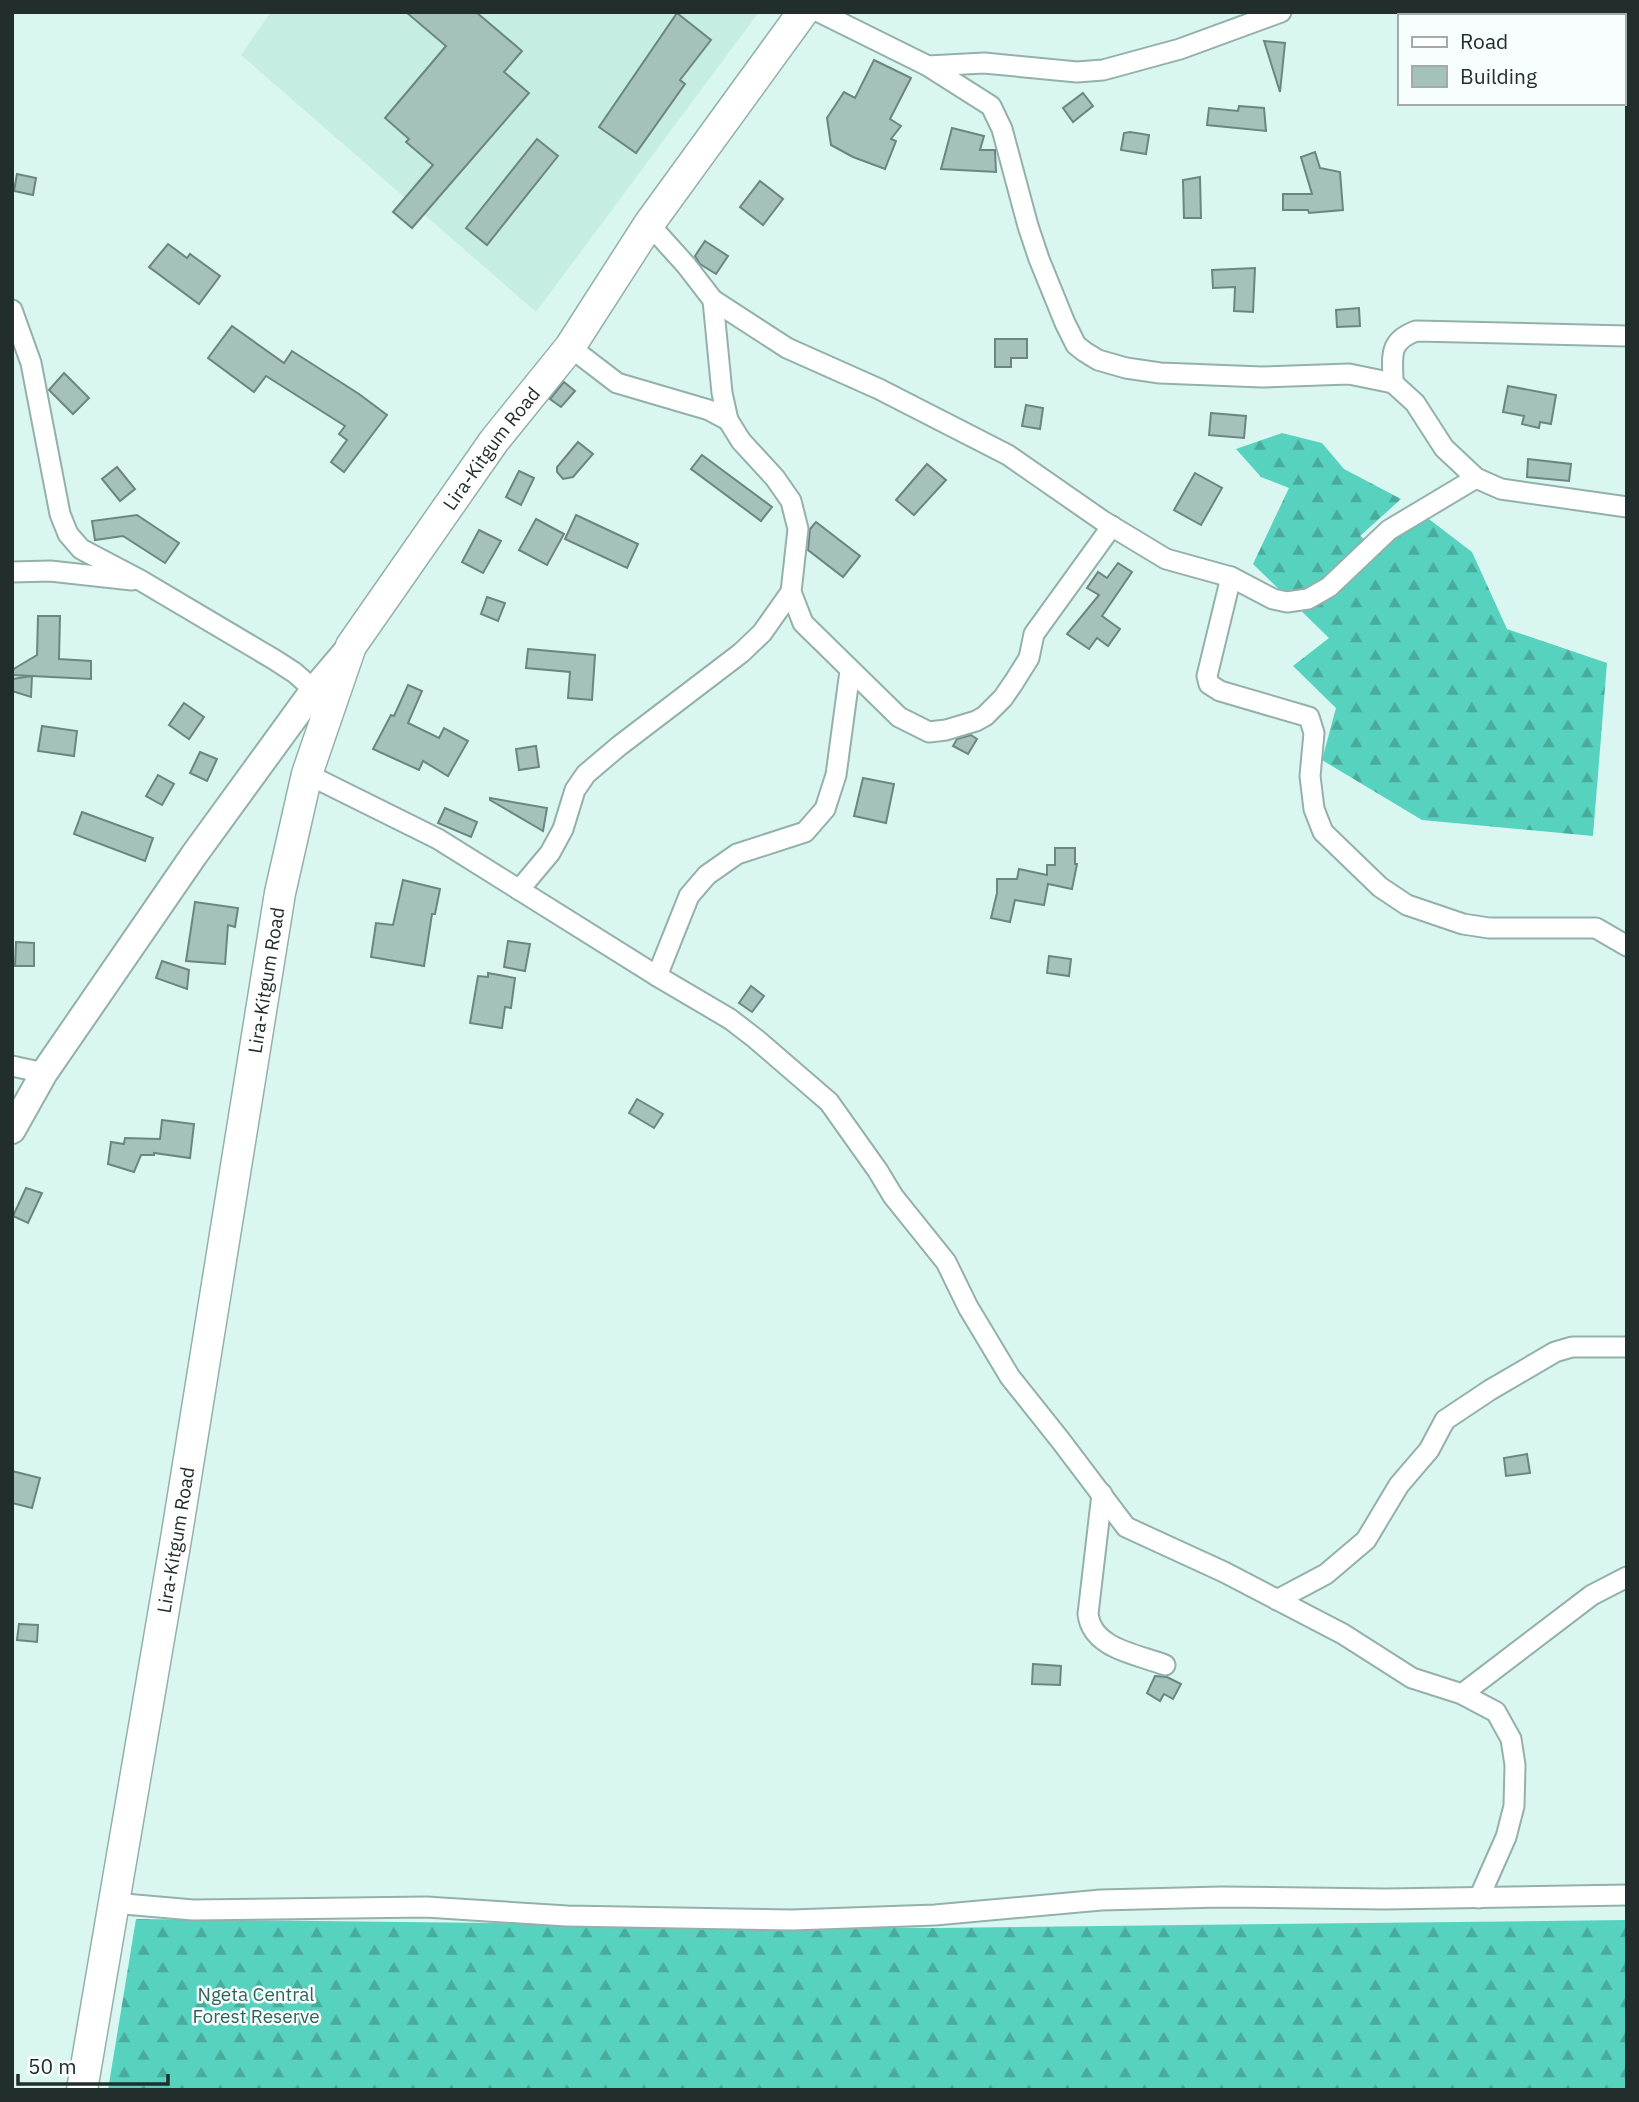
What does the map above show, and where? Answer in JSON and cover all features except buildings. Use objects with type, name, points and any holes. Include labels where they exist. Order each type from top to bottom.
[{"type":"main road","name":"Lira-Kitgum Road","points":[[82,2090],[177,1533],[280,893],[307,774],[351,646],[494,441],[570,346],[649,224],[803,12]]},
{"type":"main road","points":[[12,1130],[44,1073],[194,855],[314,690],[351,646]]},
{"type":"street","points":[[819,12],[928,66],[984,100],[995,112],[1039,259],[1076,345],[1085,352],[1126,368],[1169,374],[1262,377],[1349,374],[1393,383],[1415,403],[1444,448],[1476,478],[1501,489],[1624,504]]},
{"type":"street","points":[[928,66],[984,63],[1077,72],[1103,70],[1180,49],[1281,12]]},
{"type":"street","points":[[649,224],[713,300],[787,348],[879,389],[1008,455],[1112,526],[1166,559],[1231,577],[1273,599],[1287,602],[1308,599],[1329,587],[1389,530],[1476,478]]},
{"type":"street","points":[[713,300],[722,393],[728,420],[741,441],[775,478],[791,501],[798,529],[791,592],[803,623],[899,717],[929,732],[946,730],[976,722],[1003,698],[1029,657],[1034,634],[1112,526]]},
{"type":"street","points":[[12,310],[31,363],[60,514],[68,534],[81,549],[140,580],[275,660],[314,690]]},
{"type":"street","points":[[1393,383],[1392,350],[1401,337],[1416,331],[1627,337]]},
{"type":"street","points":[[570,346],[617,383],[709,410],[728,420]]},
{"type":"street","points":[[12,572],[50,571],[140,580]]},
{"type":"street","points":[[1231,577],[1207,676],[1209,684],[1220,691],[1309,717],[1314,733],[1310,776],[1314,808],[1323,832],[1337,849],[1380,887],[1407,905],[1463,924],[1489,928],[1596,928],[1627,946]]},
{"type":"street","points":[[519,890],[550,853],[563,829],[575,790],[586,774],[741,653],[762,634],[791,592]]},
{"type":"street","points":[[657,976],[689,896],[708,875],[737,854],[805,832],[825,809],[836,775],[850,671]]},
{"type":"street","points":[[307,774],[438,839],[730,1019],[829,1102],[893,1196],[946,1262],[968,1307],[1010,1377],[1126,1527],[1224,1572],[1343,1634],[1412,1678],[1462,1694],[1496,1712],[1511,1739],[1515,1765],[1514,1806],[1479,1898]]},
{"type":"street","points":[[12,1066],[44,1073]]},
{"type":"street","points":[[1277,1600],[1326,1574],[1366,1540],[1399,1485],[1429,1450],[1446,1420],[1490,1390],[1555,1352],[1572,1346],[1627,1347]]},
{"type":"street","points":[[1102,1494],[1088,1614],[1089,1627],[1107,1644],[1165,1665]]},
{"type":"street","points":[[1462,1694],[1592,1595],[1627,1577]]},
{"type":"street","points":[[113,1903],[193,1910],[426,1908],[567,1916],[792,1920],[935,1915],[1101,1900],[1627,1895]]},
{"type":"shaded area","points":[[271,12],[759,12],[536,312],[241,55]]},
{"type":"green space","points":[[1282,433],[1322,443],[1344,469],[1401,499],[1360,536],[1378,548],[1421,513],[1472,552],[1507,629],[1607,663],[1593,836],[1422,820],[1322,760],[1336,708],[1293,666],[1329,638],[1253,564],[1289,488],[1261,477],[1236,449]]},
{"type":"green space","name":"Ngeta Central Forest Reserve","points":[[136,1919],[933,1928],[1627,1920],[1627,2090],[108,2090]]}]
